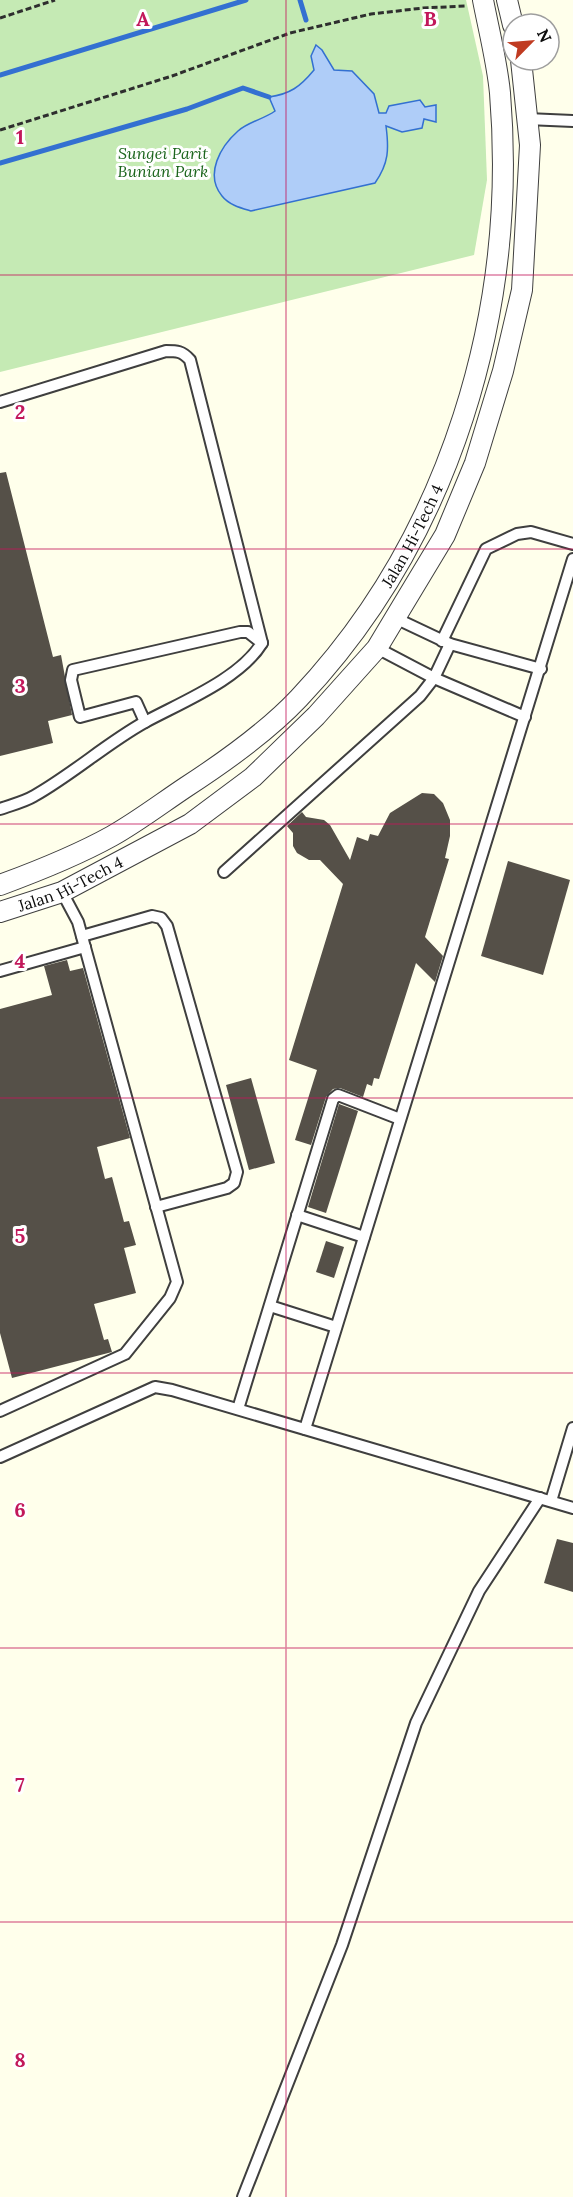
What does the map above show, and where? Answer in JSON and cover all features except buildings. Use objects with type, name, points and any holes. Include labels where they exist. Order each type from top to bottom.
[{"type":"street","name":"Jalan Hi-Tech 4","points":[[0,885],[41,870],[113,836],[230,758],[299,699],[355,630],[399,565],[432,503],[467,409],[486,334],[497,268],[501,184],[500,92],[478,3]]},
{"type":"street","name":"Jalan Hi-Tech 4","points":[[0,912],[62,892],[190,824],[253,777],[316,716],[376,648],[395,618],[445,535],[476,463],[504,371],[522,290],[530,145],[522,72]]},
{"type":"lane","points":[[527,119],[573,121]]},
{"type":"lane","points":[[0,402],[166,351],[178,351],[185,354],[190,360],[262,644],[253,658],[239,668],[173,709],[145,722],[33,797],[0,809]]},
{"type":"lane","points":[[224,872],[420,696],[434,678],[446,643],[486,549],[517,534],[531,532],[573,544]]},
{"type":"lane","points":[[305,1429],[541,669],[573,559]]},
{"type":"lane","points":[[395,618],[446,643],[541,669]]},
{"type":"lane","points":[[145,722],[136,702],[80,717],[71,680],[73,670],[240,632],[248,632],[262,644]]},
{"type":"lane","points":[[376,648],[434,678],[525,717]]},
{"type":"lane","points":[[0,1411],[125,1354],[170,1298],[177,1282],[78,922],[62,892]]},
{"type":"lane","points":[[81,936],[152,916],[161,918],[167,926],[237,1172],[234,1184],[227,1188],[156,1207]]},
{"type":"lane","points":[[0,972],[85,947]]},
{"type":"lane","points":[[238,1409],[335,1096],[400,1119]]},
{"type":"lane","points":[[297,1215],[364,1237]]},
{"type":"lane","points":[[270,1306],[336,1327]]},
{"type":"lane","points":[[0,1457],[156,1387],[573,1508]]},
{"type":"lane","points":[[243,2197],[342,1945],[416,1723],[479,1591],[546,1500],[573,1428]]},
{"type":"path","points":[[0,18],[55,0]]},
{"type":"path","points":[[0,130],[172,76],[290,33],[371,14],[478,3]]},
{"type":"green space","name":"Sungei Parit Bunian Park","points":[[0,0],[466,0],[483,76],[487,180],[474,255],[0,372]]},
{"type":"water","points":[[316,45],[322,50],[334,70],[352,71],[374,94],[379,113],[386,113],[389,106],[420,100],[425,107],[436,105],[436,122],[424,119],[422,128],[402,132],[386,126],[387,156],[375,183],[251,211],[232,204],[222,196],[215,179],[217,161],[221,152],[242,128],[275,111],[269,97],[289,92],[309,76],[314,70],[311,56]]},
{"type":"waterway","points":[[0,75],[246,0]]},
{"type":"waterway","points":[[300,0],[306,20]]},
{"type":"waterway","points":[[0,163],[187,109],[243,88],[269,97]]}]
